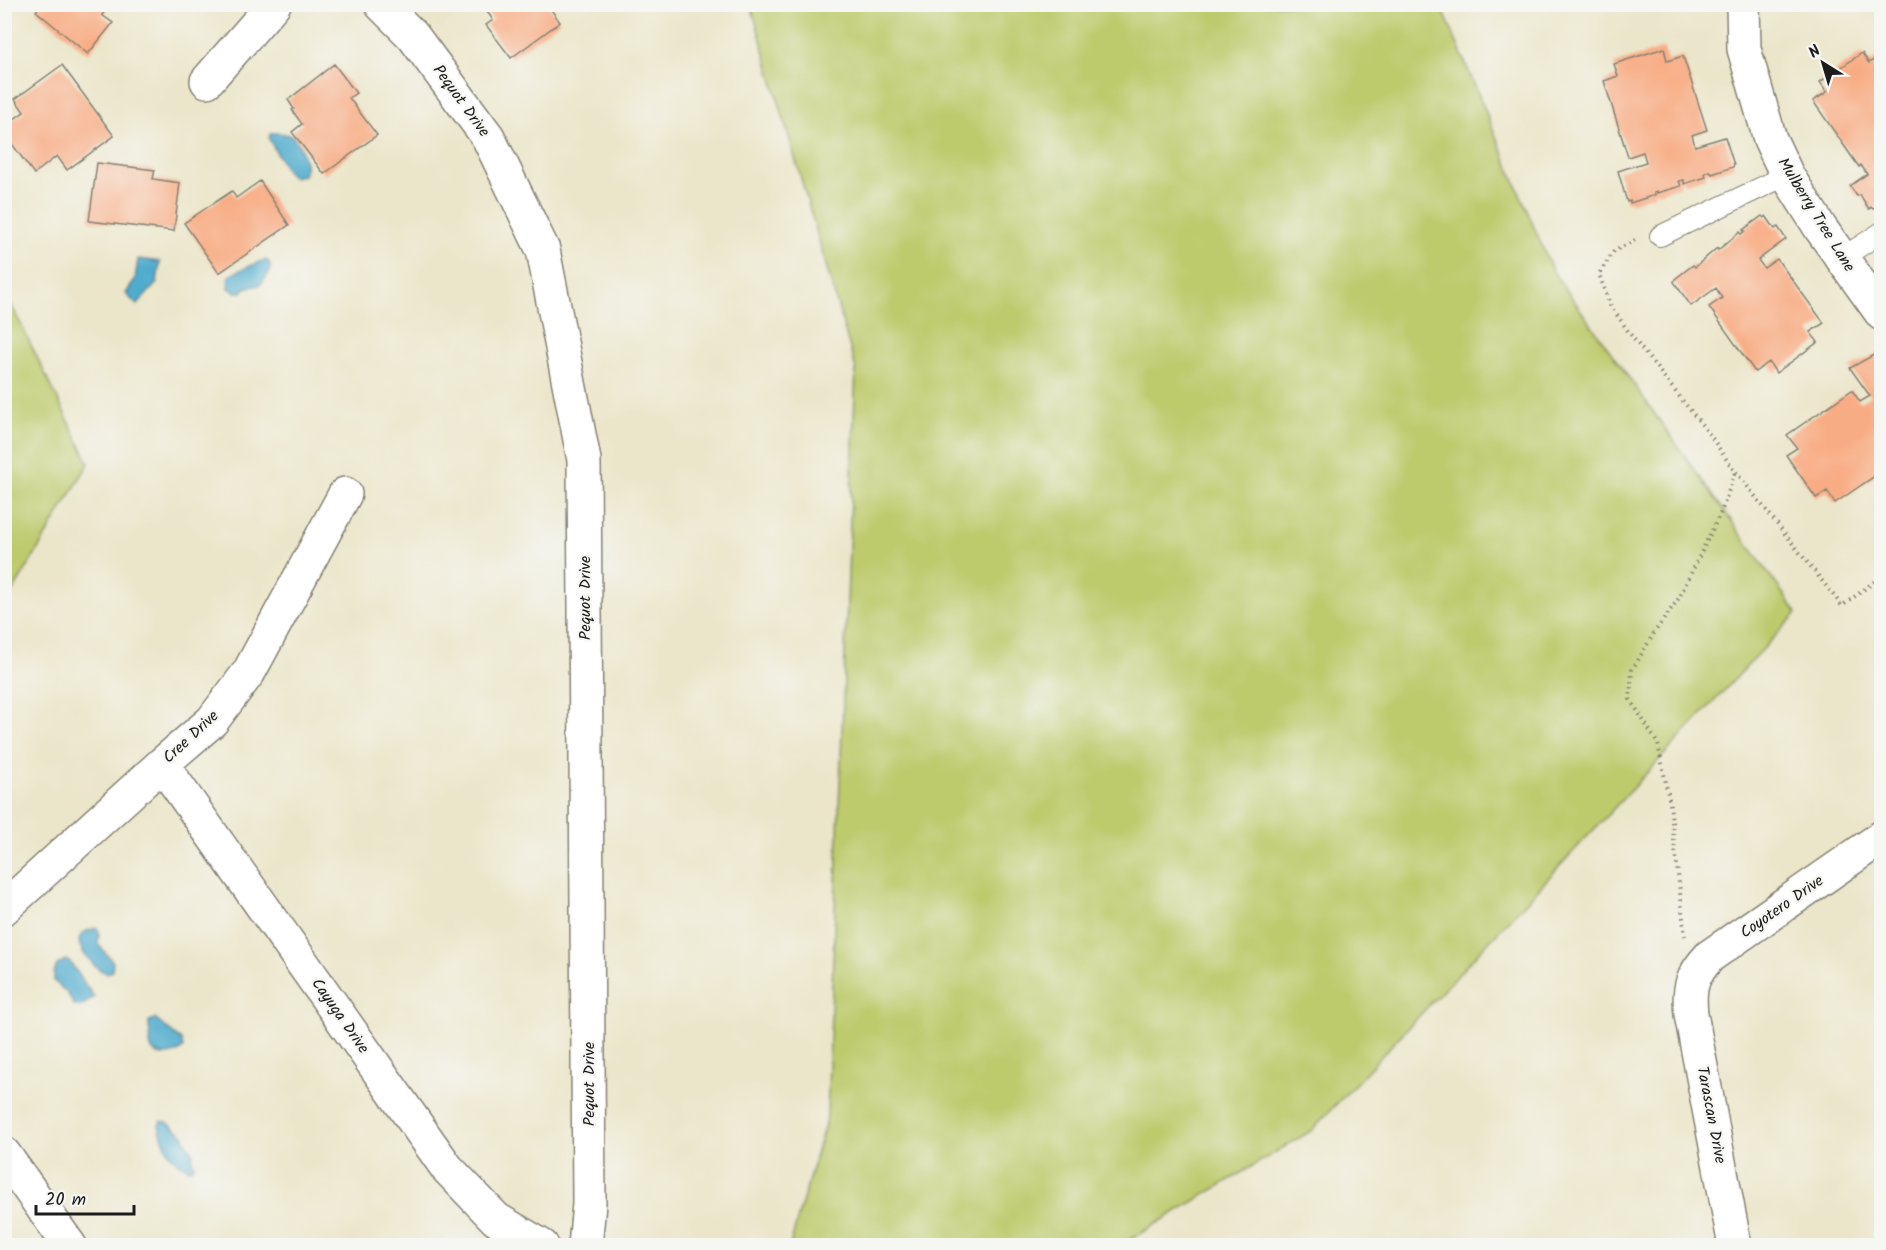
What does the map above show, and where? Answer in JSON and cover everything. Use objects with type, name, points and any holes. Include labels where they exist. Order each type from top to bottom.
[{"type":"street","points":[[207,81],[274,4]]},
{"type":"street","name":"Pequot Drive","points":[[381,4],[413,36],[488,137],[543,250],[584,460],[589,1192],[585,1245]]},
{"type":"street","name":"Mulberry Tree Lane","points":[[1743,4],[1744,49],[1770,139],[1787,175],[1881,314]]},
{"type":"street","name":"Cree Drive","points":[[4,908],[212,721],[249,672],[345,494]]},
{"type":"street","name":"Cayuga Drive","points":[[162,764],[447,1168],[496,1219],[542,1245]]},
{"type":"street","name":"Coyotero Drive","points":[[1690,984],[1701,965],[1710,956],[1881,837]]},
{"type":"street","name":"Tarascan Drive","points":[[1690,984],[1691,1014],[1736,1245]]},
{"type":"street","points":[[4,1154],[70,1245]]},
{"type":"lane","points":[[1660,236],[1787,175]]},
{"type":"lane","points":[[1842,258],[1881,232]]},
{"type":"path","points":[[1660,236],[1641,237],[1614,251],[1599,274],[1610,305],[1633,338],[1710,435],[1735,472],[1842,606],[1881,576]]},
{"type":"path","points":[[1690,984],[1670,804],[1658,744],[1630,699],[1632,669],[1679,598],[1722,510],[1735,472]]},
{"type":"green space","points":[[751,5],[1441,5],[1552,270],[1797,613],[1311,1131],[1121,1245],[790,1245],[827,1117],[856,369]]},
{"type":"green space","points":[[5,292],[89,463],[5,605]]},
{"type":"water","points":[[270,134],[289,135],[296,140],[304,160],[304,175],[293,177],[286,170],[269,139]]},
{"type":"water","points":[[138,259],[160,262],[157,283],[137,305],[126,294],[135,279]]},
{"type":"water","points":[[264,260],[270,264],[270,271],[260,285],[245,288],[242,292],[235,292],[229,288],[228,277]]},
{"type":"water","points":[[97,928],[98,944],[113,962],[112,971],[107,973],[88,958],[79,942],[83,934]]},
{"type":"water","points":[[65,960],[70,962],[94,997],[82,1006],[74,1005],[67,993],[54,981],[57,965]]},
{"type":"water","points":[[155,1019],[182,1041],[183,1048],[170,1055],[160,1055],[152,1050],[149,1021]]},
{"type":"water","points":[[161,1121],[167,1122],[184,1135],[193,1153],[192,1161],[195,1165],[189,1169],[173,1158],[163,1138],[159,1125]]},
{"type":"building","points":[[42,4],[111,4],[102,15],[113,23],[88,54],[36,11]]},
{"type":"building","points":[[482,4],[547,4],[560,22],[511,58],[486,25],[493,20]]},
{"type":"building","points":[[1664,48],[1667,61],[1683,56],[1707,130],[1692,135],[1695,146],[1725,137],[1734,165],[1712,174],[1710,171],[1705,173],[1706,177],[1684,184],[1684,180],[1679,181],[1681,186],[1654,192],[1655,195],[1630,203],[1630,201],[1627,202],[1618,171],[1646,162],[1643,152],[1628,157],[1604,81],[1618,76],[1614,64]]},
{"type":"building","points":[[1862,53],[1869,63],[1882,55],[1882,203],[1873,209],[1871,207],[1869,209],[1860,195],[1857,196],[1850,186],[1867,174],[1861,165],[1859,167],[1813,101],[1827,92],[1820,82]]},
{"type":"building","points":[[334,64],[356,93],[349,98],[377,135],[324,174],[292,132],[302,124],[288,100]]},
{"type":"building","points":[[62,65],[114,136],[67,170],[57,156],[34,174],[4,133],[4,126],[24,112],[15,99]]},
{"type":"building","points":[[97,163],[155,170],[153,179],[180,183],[174,231],[89,221]]},
{"type":"building","points":[[260,181],[289,225],[219,273],[184,223],[232,191],[236,198]]},
{"type":"building","points":[[1762,216],[1764,218],[1766,216],[1775,229],[1778,227],[1786,239],[1758,260],[1764,268],[1777,259],[1824,323],[1810,332],[1818,342],[1776,373],[1769,362],[1755,372],[1709,307],[1722,298],[1716,288],[1691,306],[1674,282],[1693,265],[1695,267]]},
{"type":"building","points":[[1877,353],[1882,356],[1882,471],[1835,503],[1827,491],[1816,498],[1786,455],[1797,448],[1787,435],[1852,390],[1860,402],[1870,396],[1850,368]]}]
